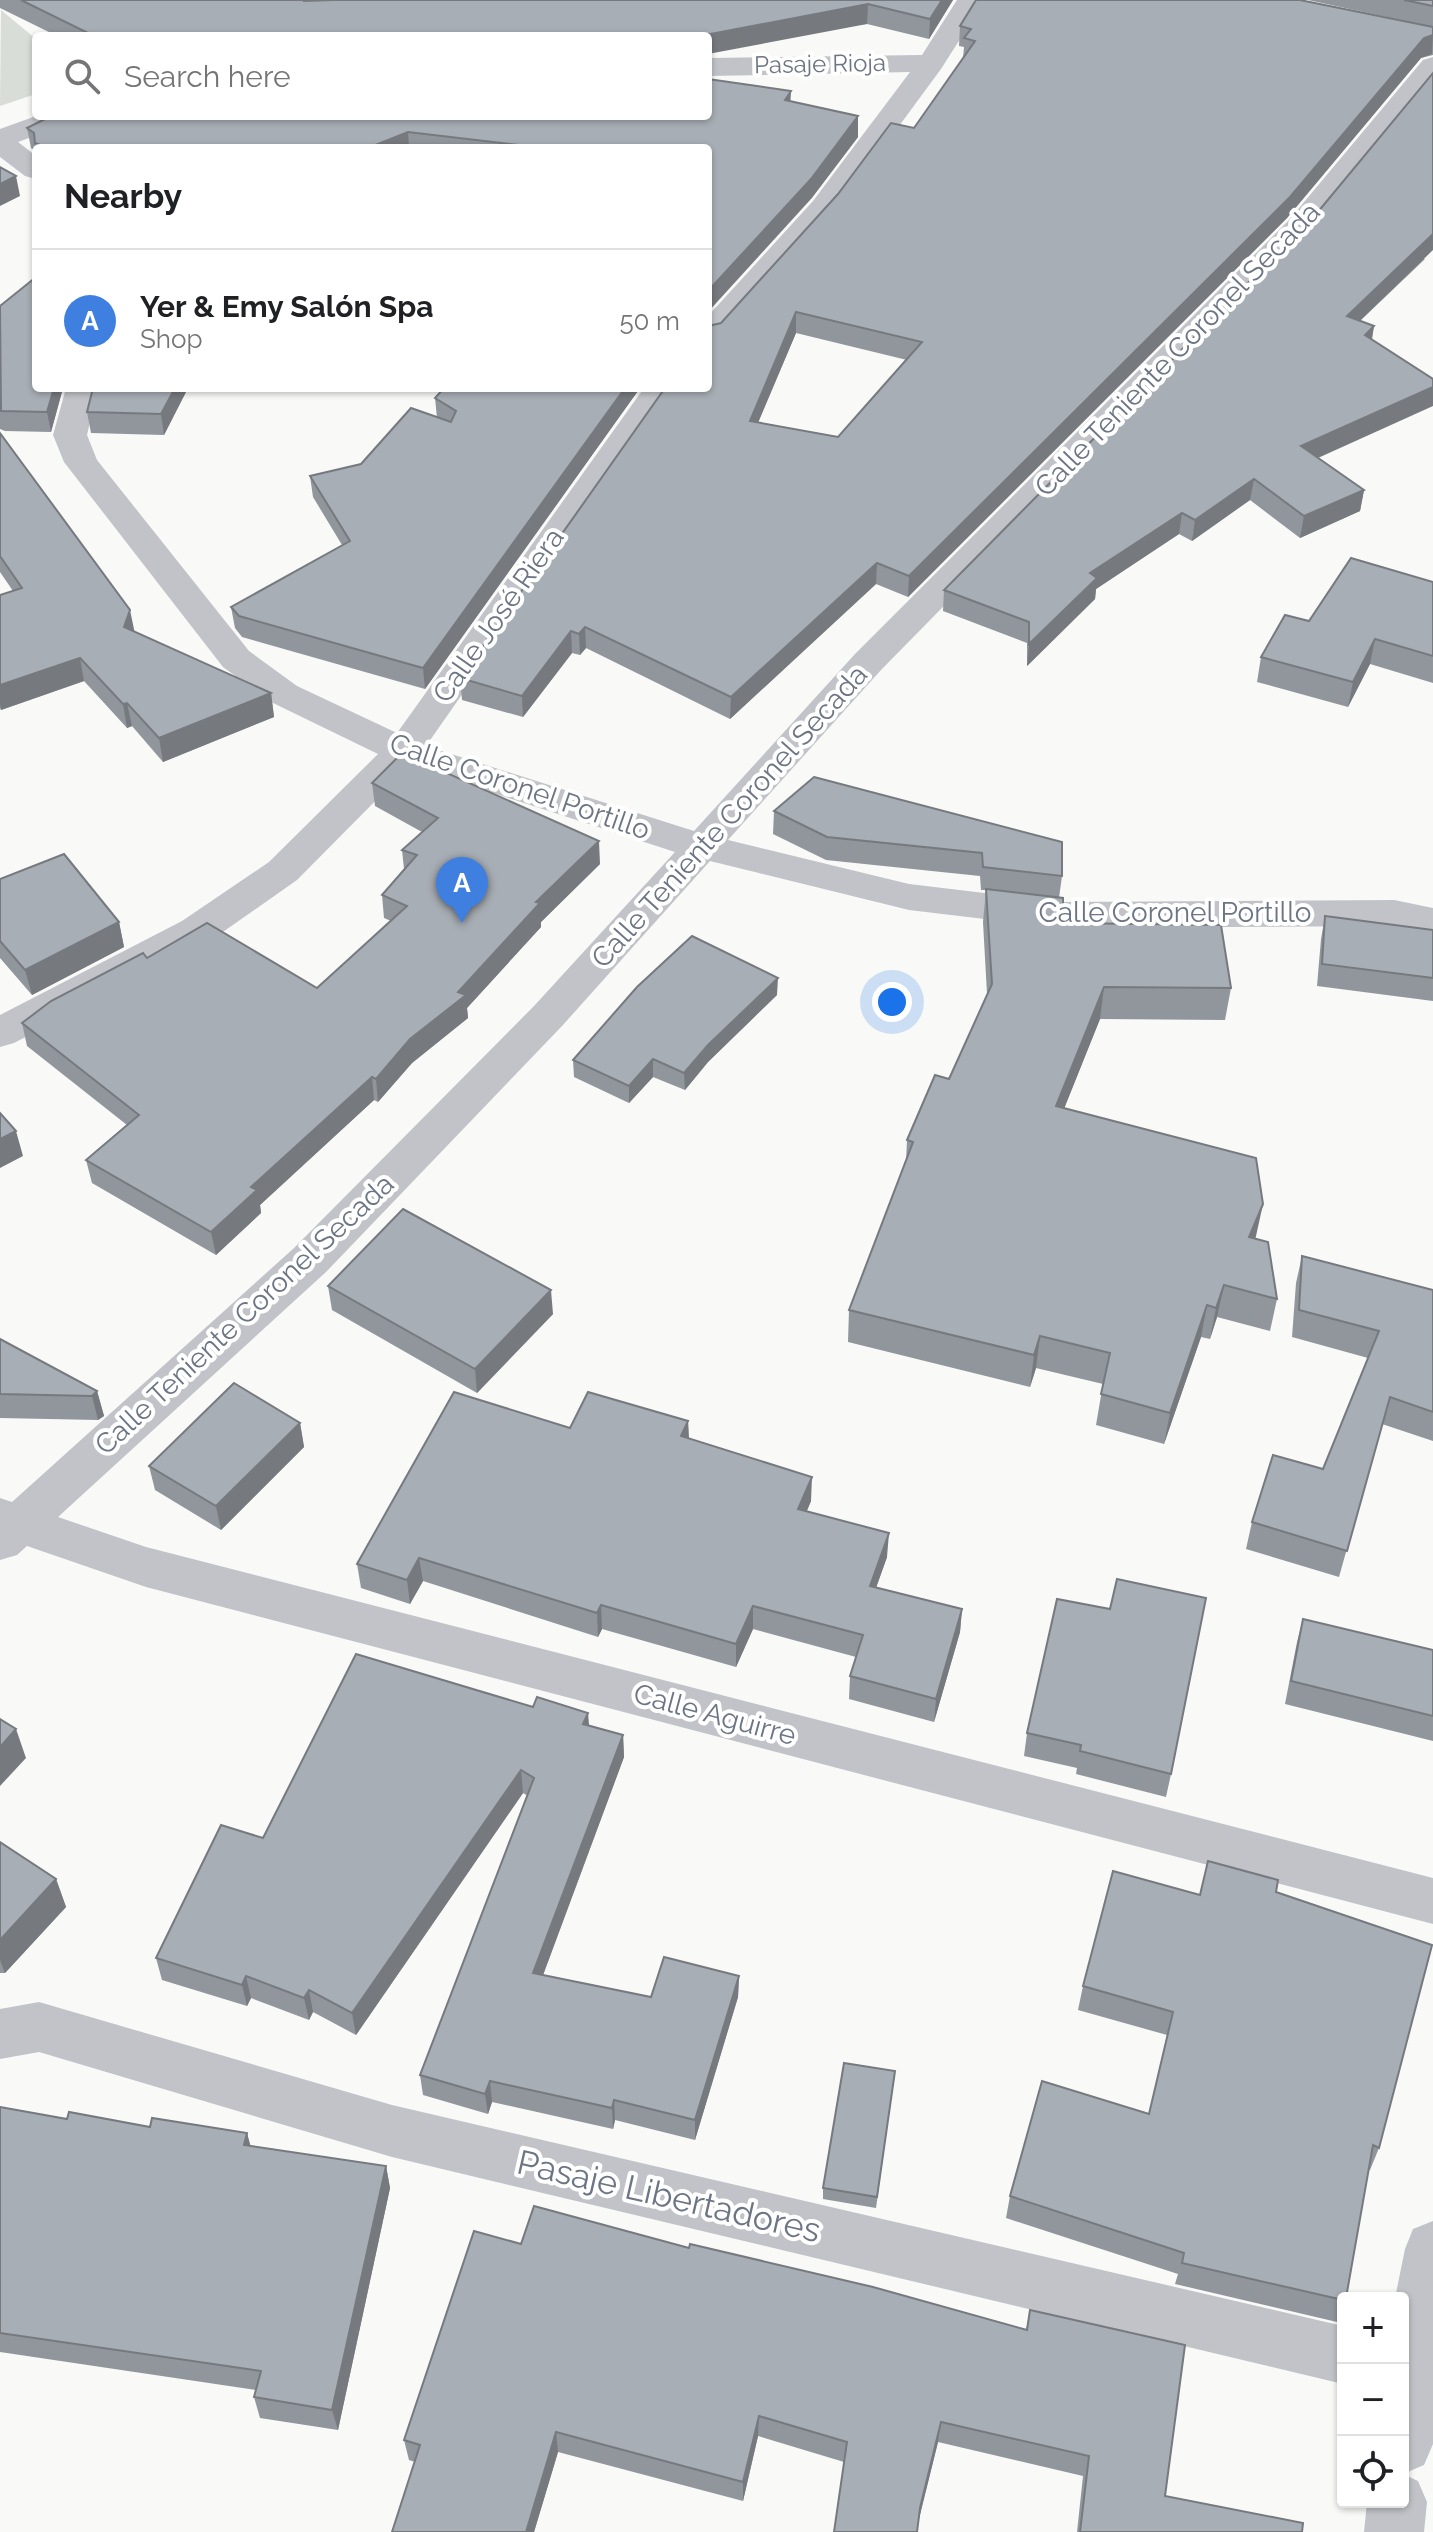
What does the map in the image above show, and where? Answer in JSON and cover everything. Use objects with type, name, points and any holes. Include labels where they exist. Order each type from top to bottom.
[{"type":"street","points":[[712,331],[824,207],[931,63],[971,0]]},
{"type":"street","name":"Pasaje Rioja","points":[[712,67],[931,63]]},
{"type":"street","name":"Calle Teniente Coronel Secada","points":[[6,1527],[310,1260],[548,1016],[868,662],[1300,226],[1433,66]]},
{"type":"street","points":[[32,167],[0,141],[53,120]]},
{"type":"street","name":"Calle Coronel Portillo","points":[[81,392],[70,435],[81,462],[236,659],[284,694],[403,751],[699,846],[909,897],[1060,915],[1394,913],[1433,921]]},
{"type":"street","name":"Calle José Riera","points":[[0,1033],[196,931],[283,871],[403,751],[657,392]]},
{"type":"street","name":"Calle Aguirre","points":[[6,1527],[146,1567],[1433,1901]]},
{"type":"street","name":"Pasaje Libertadores","points":[[0,2034],[39,2027],[392,2131],[1337,2354]]},
{"type":"street","points":[[1408,2364],[1433,2249]]},
{"type":"street","points":[[1394,2532],[1396,2508]]},
{"type":"shaded area","points":[[1,10],[32,36],[32,95],[0,106]]},
{"type":"building","points":[[21,0],[942,0],[930,19],[868,4],[712,34],[86,32]]},
{"type":"building","points":[[976,0],[1300,0],[1433,27],[1433,35],[1424,38],[1290,197],[909,576],[877,563],[731,697],[585,627],[579,634],[571,631],[522,696],[460,678],[662,392],[712,392],[712,325],[721,323],[838,194],[891,123],[914,128],[975,41],[964,38],[971,29],[960,26]],"holes":[[[796,312],[922,342],[838,437],[750,421]]]},
{"type":"building","points":[[1404,0],[1433,0],[1433,6]]},
{"type":"building","points":[[1433,73],[1433,234],[1347,316],[1374,326],[1365,335],[1433,379],[1433,387],[1301,446],[1364,490],[1304,516],[1254,479],[1195,520],[1182,513],[1090,573],[1097,578],[1029,644],[1029,622],[944,590],[1317,213]]},
{"type":"building","points":[[712,80],[791,91],[785,100],[858,116],[811,179],[712,287],[712,144],[510,144],[408,132],[378,144],[38,144],[34,133],[27,128],[43,120],[712,120]]},
{"type":"building","points":[[0,167],[16,176],[0,184]]},
{"type":"building","points":[[32,280],[32,392],[53,392],[47,412],[1,411],[0,306]]},
{"type":"building","points":[[92,392],[173,392],[161,414],[87,412]]},
{"type":"building","points":[[440,392],[622,392],[423,668],[239,616],[231,607],[350,541],[310,476],[361,464],[411,408],[451,422],[456,411],[435,398]]},
{"type":"building","points":[[0,433],[130,610],[124,627],[271,693],[159,738],[80,658],[0,685],[0,595],[22,588],[0,556]]},
{"type":"building","points":[[1351,558],[1433,582],[1433,656],[1375,639],[1353,682],[1261,657],[1285,615],[1309,621]]},
{"type":"building","points":[[402,753],[599,841],[536,902],[540,903],[458,992],[466,995],[410,1039],[376,1079],[372,1077],[251,1187],[257,1190],[211,1232],[86,1160],[139,1115],[22,1023],[51,1001],[143,953],[147,958],[207,923],[317,988],[407,906],[382,895],[417,855],[402,850],[438,818],[372,783]]},
{"type":"building","points":[[814,777],[1062,842],[1062,876],[983,867],[982,853],[827,837],[774,811]]},
{"type":"building","points":[[64,854],[119,922],[25,970],[0,941],[0,879]]},
{"type":"building","points":[[986,889],[1063,898],[1063,923],[1221,925],[1231,988],[1104,987],[1056,1106],[1256,1158],[1263,1204],[1249,1237],[1268,1242],[1277,1299],[1224,1285],[1216,1308],[1207,1305],[1170,1413],[1101,1394],[1110,1353],[1040,1336],[1034,1355],[849,1310],[913,1142],[907,1140],[935,1075],[949,1079],[992,984]]},
{"type":"building","points":[[1325,916],[1433,930],[1433,978],[1322,964]]},
{"type":"building","points":[[692,936],[778,978],[708,1045],[684,1073],[653,1059],[629,1086],[573,1060],[637,987]]},
{"type":"building","points":[[0,1113],[16,1131],[0,1139]]},
{"type":"building","points":[[403,1209],[551,1290],[475,1369],[328,1286]]},
{"type":"building","points":[[1302,1256],[1433,1290],[1433,1412],[1390,1397],[1347,1551],[1252,1522],[1273,1455],[1323,1469],[1379,1331],[1299,1310]]},
{"type":"building","points":[[0,1339],[97,1391],[92,1396],[0,1394]]},
{"type":"building","points":[[234,1383],[300,1423],[216,1506],[149,1466]]},
{"type":"building","points":[[454,1392],[570,1428],[588,1392],[688,1421],[681,1436],[812,1477],[798,1509],[889,1533],[870,1586],[962,1609],[936,1699],[850,1676],[863,1635],[753,1606],[736,1644],[601,1605],[597,1613],[419,1558],[407,1580],[357,1564]]},
{"type":"building","points":[[1117,1579],[1206,1598],[1171,1774],[1080,1751],[1081,1745],[1027,1733],[1057,1599],[1110,1609]]},
{"type":"building","points":[[1303,1619],[1433,1650],[1433,1716],[1291,1681]]},
{"type":"building","points":[[356,1654],[533,1707],[537,1697],[588,1713],[583,1724],[623,1735],[533,1973],[651,1997],[664,1957],[739,1976],[695,2120],[614,2100],[612,2108],[490,2081],[485,2094],[420,2075],[534,1778],[521,1770],[352,2013],[309,1990],[304,1998],[246,1976],[242,1985],[156,1958],[221,1825],[263,1838]]},
{"type":"building","points":[[0,1719],[16,1729],[0,1747]]},
{"type":"building","points":[[0,1842],[56,1879],[0,1940]]},
{"type":"building","points":[[1208,1861],[1278,1880],[1276,1892],[1432,1945],[1379,2148],[1373,2145],[1347,2292],[1337,2292],[1337,2299],[1182,2263],[1184,2253],[1010,2196],[1042,2081],[1149,2114],[1173,2012],[1083,1986],[1113,1871],[1200,1895]]},
{"type":"building","points":[[844,2063],[895,2071],[877,2197],[823,2188]]},
{"type":"building","points":[[0,2107],[67,2119],[69,2112],[150,2127],[152,2118],[247,2133],[244,2145],[386,2166],[332,2410],[254,2397],[261,2371],[0,2333]]},
{"type":"building","points":[[534,2206],[689,2248],[690,2244],[873,2287],[1027,2330],[1030,2310],[1185,2345],[1165,2496],[1303,2523],[1302,2532],[1080,2532],[1089,2456],[941,2422],[917,2532],[834,2532],[847,2442],[759,2416],[743,2482],[556,2432],[526,2532],[392,2532],[420,2445],[404,2440],[474,2231],[521,2244]]},
{"type":"place","name":"Yer & Emy Salón Spa","points":[[462,923]]}]
